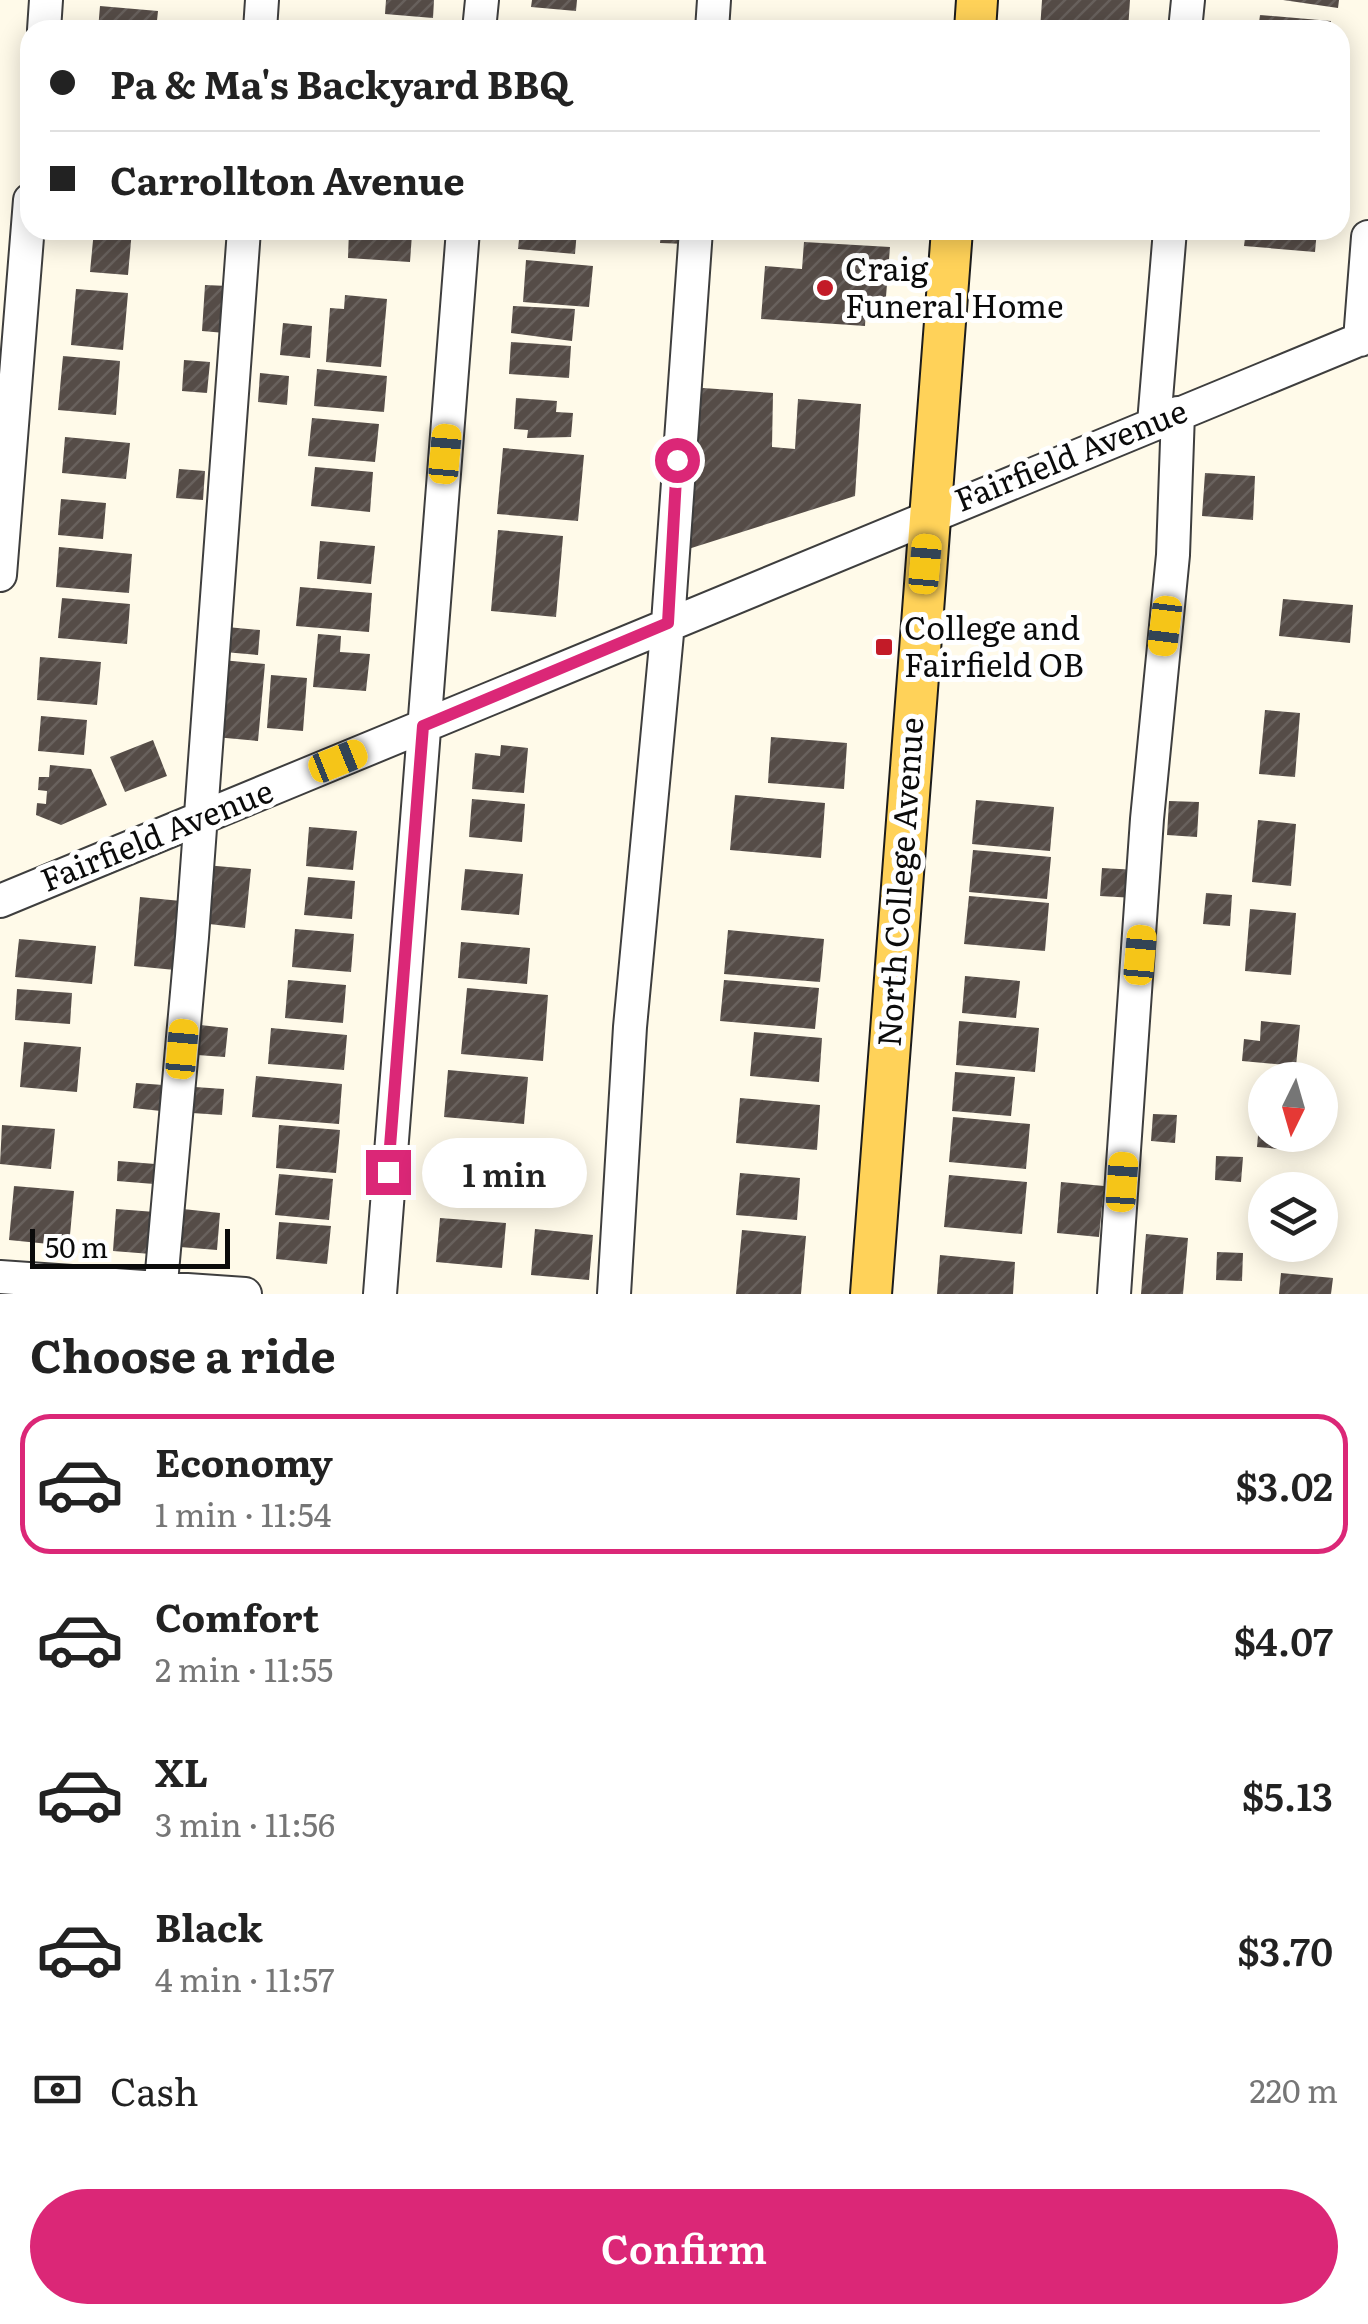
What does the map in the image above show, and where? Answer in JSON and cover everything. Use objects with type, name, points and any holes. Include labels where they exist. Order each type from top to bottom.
[{"type":"main road","name":"North College Avenue","points":[[871,1294],[951,240]]},
{"type":"street","points":[[1364,338],[1368,237]]},
{"type":"street","points":[[0,575],[27,240]]},
{"type":"street","points":[[160,1291],[243,240]]},
{"type":"street","points":[[380,1294],[462,240]]},
{"type":"street","points":[[614,1294],[630,1027],[668,623],[695,240]]},
{"type":"street","points":[[1114,1294],[1147,819],[1173,555],[1166,418],[1170,240]]},
{"type":"street","name":"Fairfield Avenue","points":[[0,901],[929,514],[1364,338]]},
{"type":"street","points":[[0,1277],[246,1294]]},
{"type":"building","points":[[386,0],[434,0],[433,18],[385,14]]},
{"type":"building","points":[[532,0],[577,0],[576,11],[531,7]]},
{"type":"building","points":[[1042,0],[1130,0],[1129,20],[1041,20]]},
{"type":"building","points":[[1283,0],[1339,0],[1338,8]]},
{"type":"building","points":[[100,6],[158,11],[157,20],[99,20]]},
{"type":"building","points":[[1260,15],[1319,20],[1259,20]]},
{"type":"building","points":[[93,240],[131,240],[128,275],[90,272]]},
{"type":"building","points":[[349,240],[412,240],[410,262],[348,258]]},
{"type":"building","points":[[519,240],[576,240],[575,254],[518,249]]},
{"type":"building","points":[[660,240],[686,240],[686,244]]},
{"type":"building","points":[[1245,240],[1316,240],[1315,252],[1244,246]]},
{"type":"building","name":"Craig Funeral Home","points":[[804,242],[890,247],[885,309],[866,308],[865,326],[761,319],[765,266],[802,269]]},
{"type":"building","points":[[526,260],[593,266],[589,307],[523,302]]},
{"type":"building","points":[[205,285],[228,286],[225,333],[202,331]]},
{"type":"building","points":[[76,289],[128,293],[123,350],[71,345]]},
{"type":"building","points":[[345,295],[387,299],[381,367],[326,362],[330,308],[344,309]]},
{"type":"building","points":[[513,306],[575,309],[572,341],[511,333]]},
{"type":"building","points":[[283,323],[312,326],[310,358],[280,355]]},
{"type":"building","points":[[511,342],[571,346],[569,378],[509,374]]},
{"type":"building","points":[[63,356],[120,361],[116,415],[58,410]]},
{"type":"building","points":[[184,360],[210,362],[207,393],[182,391]]},
{"type":"building","points":[[317,369],[387,376],[384,412],[314,406]]},
{"type":"building","points":[[260,373],[289,376],[287,405],[258,402]]},
{"type":"building","points":[[703,388],[773,393],[772,447],[795,449],[798,399],[861,404],[855,496],[682,551],[694,391]]},
{"type":"building","points":[[516,398],[557,401],[556,412],[573,413],[571,437],[527,438],[528,430],[514,429]]},
{"type":"building","points":[[312,418],[379,424],[375,462],[308,456]]},
{"type":"building","points":[[65,437],[130,443],[126,479],[62,473]]},
{"type":"building","points":[[503,448],[584,455],[578,521],[497,514]]},
{"type":"building","points":[[315,467],[373,472],[370,512],[311,506]]},
{"type":"building","points":[[179,469],[205,471],[203,500],[176,498]]},
{"type":"building","points":[[1205,473],[1255,476],[1253,520],[1202,516]]},
{"type":"building","points":[[61,499],[106,503],[103,539],[58,535]]},
{"type":"building","points":[[498,530],[563,536],[556,617],[491,611]]},
{"type":"building","points":[[320,541],[375,546],[371,584],[317,579]]},
{"type":"building","points":[[59,547],[132,554],[129,593],[56,587]]},
{"type":"building","points":[[300,587],[372,593],[369,632],[296,626]]},
{"type":"building","points":[[62,598],[130,604],[127,644],[58,638]]},
{"type":"building","points":[[1283,599],[1353,605],[1350,643],[1279,636]]},
{"type":"building","points":[[227,627],[260,630],[258,655],[224,652]]},
{"type":"building","points":[[318,634],[341,636],[340,652],[370,654],[366,691],[313,687]]},
{"type":"building","points":[[40,657],[101,662],[97,705],[37,700]]},
{"type":"building","points":[[222,660],[265,664],[258,741],[215,737]]},
{"type":"building","points":[[271,675],[307,678],[303,731],[267,728]]},
{"type":"building","points":[[1265,710],[1300,713],[1295,777],[1259,774]]},
{"type":"building","points":[[41,716],[87,720],[84,755],[38,751]]},
{"type":"building","points":[[771,737],[847,743],[844,789],[768,783]]},
{"type":"building","points":[[153,740],[167,776],[125,792],[110,757]]},
{"type":"building","points":[[501,745],[528,748],[524,793],[472,789],[475,753],[500,756]]},
{"type":"building","points":[[50,765],[91,769],[107,805],[61,825],[36,815],[37,803],[46,804],[47,791],[38,790],[39,777],[49,777]]},
{"type":"building","points":[[735,795],[825,803],[821,858],[730,850]]},
{"type":"building","points":[[472,799],[525,804],[522,842],[469,837]]},
{"type":"building","points":[[976,800],[1054,807],[1050,851],[972,844]]},
{"type":"building","points":[[1169,801],[1199,802],[1197,837],[1167,835]]},
{"type":"building","points":[[1258,820],[1296,824],[1291,886],[1252,882]]},
{"type":"building","points":[[309,827],[357,831],[353,870],[306,866]]},
{"type":"building","points":[[973,850],[1051,857],[1047,899],[969,892]]},
{"type":"building","points":[[205,865],[251,869],[245,928],[200,923]]},
{"type":"building","points":[[1102,868],[1137,870],[1135,898],[1100,896]]},
{"type":"building","points":[[465,869],[523,874],[519,915],[461,910]]},
{"type":"building","points":[[308,877],[355,881],[352,919],[304,915]]},
{"type":"building","points":[[1206,893],[1232,895],[1230,926],[1203,924]]},
{"type":"building","points":[[969,896],[1049,903],[1045,951],[964,944]]},
{"type":"building","points":[[140,897],[181,901],[175,970],[134,966]]},
{"type":"building","points":[[1250,909],[1296,913],[1291,975],[1245,971]]},
{"type":"building","points":[[295,929],[354,934],[351,972],[292,967]]},
{"type":"building","points":[[728,930],[824,939],[820,982],[724,974]]},
{"type":"building","points":[[19,939],[96,946],[92,984],[15,977]]},
{"type":"building","points":[[461,942],[530,948],[527,984],[458,978]]},
{"type":"building","points":[[965,976],[1020,981],[1016,1018],[962,1013]]},
{"type":"building","points":[[288,980],[346,985],[343,1023],[285,1018]]},
{"type":"building","points":[[724,980],[819,988],[815,1029],[720,1021]]},
{"type":"building","points":[[467,988],[548,995],[543,1061],[461,1054]]},
{"type":"building","points":[[17,989],[72,993],[70,1024],[15,1020]]},
{"type":"building","points":[[959,1021],[1039,1028],[1035,1072],[956,1065]]},
{"type":"building","points":[[1261,1021],[1300,1025],[1296,1062],[1242,1061],[1244,1039],[1260,1041]]},
{"type":"building","points":[[200,1025],[228,1028],[225,1057],[197,1055]]},
{"type":"building","points":[[271,1028],[347,1035],[344,1070],[268,1064]]},
{"type":"building","points":[[754,1032],[822,1038],[819,1082],[750,1076]]},
{"type":"building","points":[[24,1042],[81,1047],[77,1092],[20,1087]]},
{"type":"building","points":[[448,1070],[528,1077],[524,1124],[444,1117]]},
{"type":"building","points":[[955,1072],[1015,1077],[1011,1116],[952,1111]]},
{"type":"building","points":[[256,1076],[342,1084],[339,1124],[252,1117]]},
{"type":"building","points":[[136,1083],[163,1085],[161,1111],[133,1108]]},
{"type":"building","points":[[195,1087],[224,1089],[222,1115],[192,1113]]},
{"type":"building","points":[[740,1098],[820,1105],[817,1150],[736,1143]]},
{"type":"building","points":[[1153,1114],[1177,1115],[1175,1143],[1151,1141]]},
{"type":"building","points":[[953,1117],[1030,1124],[1026,1169],[949,1162]]},
{"type":"building","points":[[2,1125],[55,1129],[51,1169],[0,1164]]},
{"type":"building","points":[[279,1125],[340,1130],[336,1173],[276,1168]]},
{"type":"building","points":[[1216,1156],[1243,1157],[1241,1182],[1215,1180]]},
{"type":"building","points":[[118,1161],[155,1164],[154,1184],[117,1181]]},
{"type":"building","points":[[442,1162],[505,1168],[502,1205],[439,1200]]},
{"type":"building","points":[[740,1173],[800,1178],[797,1220],[736,1215]]},
{"type":"building","points":[[279,1174],[333,1179],[329,1220],[275,1215]]},
{"type":"building","points":[[949,1175],[1027,1182],[1022,1234],[944,1227]]},
{"type":"building","points":[[1061,1182],[1104,1186],[1099,1237],[1057,1233]]},
{"type":"building","points":[[14,1186],[74,1191],[69,1246],[9,1240]]},
{"type":"building","points":[[116,1209],[155,1212],[151,1254],[113,1251]]},
{"type":"building","points":[[183,1209],[220,1213],[217,1250],[180,1247]]},
{"type":"building","points":[[440,1218],[506,1223],[502,1268],[436,1262]]},
{"type":"building","points":[[279,1222],[331,1226],[327,1264],[276,1259]]},
{"type":"building","points":[[535,1229],[593,1235],[589,1280],[531,1275]]},
{"type":"building","points":[[742,1230],[806,1236],[801,1294],[736,1294]]},
{"type":"building","points":[[1146,1234],[1188,1238],[1183,1294],[1141,1294]]},
{"type":"building","points":[[1217,1252],[1243,1253],[1242,1281],[1216,1280]]},
{"type":"building","points":[[940,1255],[1015,1262],[1013,1294],[937,1294]]},
{"type":"building","points":[[1281,1273],[1333,1278],[1331,1294],[1279,1294]]},
{"type":"place","name":"Craig Funeral Home","points":[[825,288]]},
{"type":"place","name":"College and Fairfield OB","points":[[884,647]]},
{"type":"route","points":[[388,1172],[423,726],[668,623],[677,460]]}]
